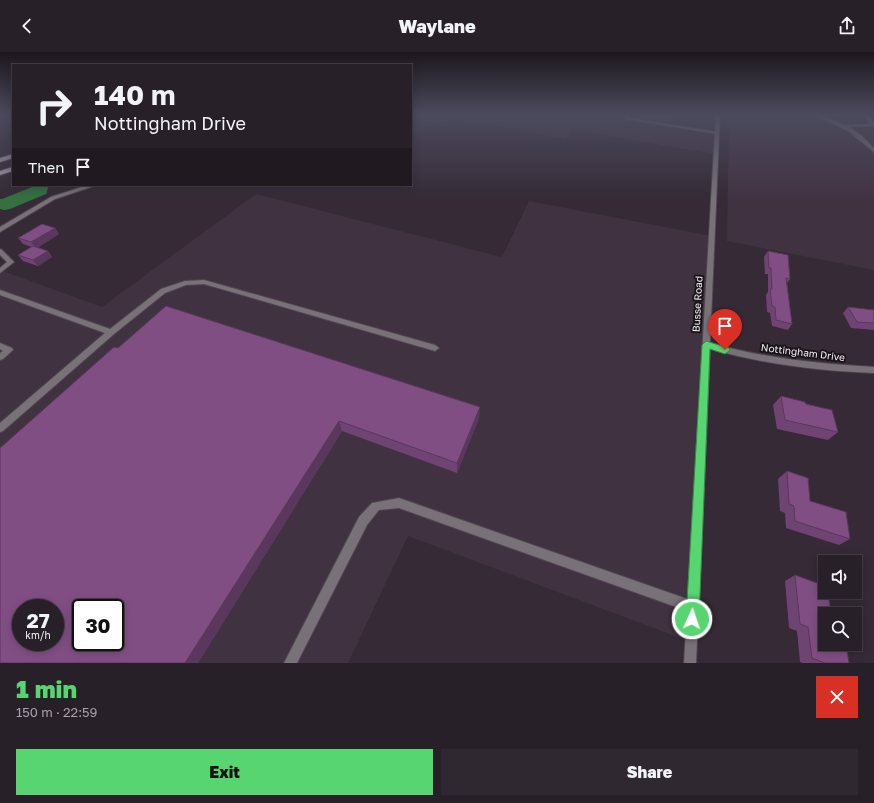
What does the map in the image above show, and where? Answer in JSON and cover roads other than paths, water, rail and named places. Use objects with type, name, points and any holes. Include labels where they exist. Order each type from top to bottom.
[{"type":"main road","points":[[0,160],[12,156]]},
{"type":"main road","points":[[0,173],[12,169]]},
{"type":"street","name":"Busse Road","points":[[690,663],[717,143]]},
{"type":"street","points":[[864,143],[874,150]]},
{"type":"street","points":[[0,230],[53,198],[91,186]]},
{"type":"street","points":[[0,251],[11,262],[0,271]]},
{"type":"street","points":[[0,428],[111,332],[163,291],[185,282],[204,282],[435,348]]},
{"type":"street","points":[[0,292],[111,332]]},
{"type":"street","name":"Nottingham Drive","points":[[706,345],[772,360],[821,367],[874,370]]},
{"type":"street","points":[[0,346],[9,350],[0,357]]},
{"type":"street","points":[[290,663],[363,520],[376,506],[383,505],[399,503],[693,607]]},
{"type":"waterway","points":[[0,204],[4,205],[40,190],[41,186]]}]
